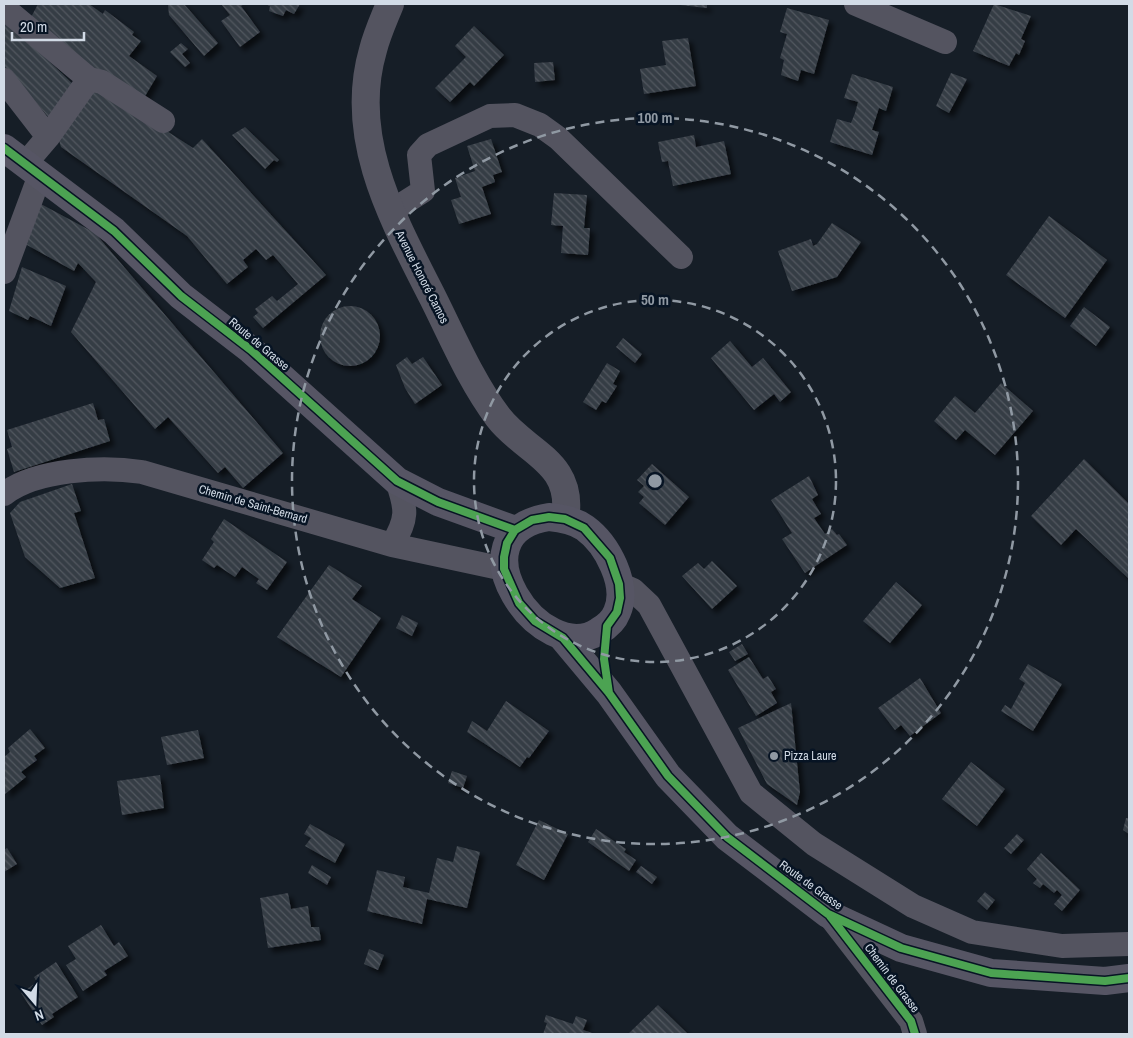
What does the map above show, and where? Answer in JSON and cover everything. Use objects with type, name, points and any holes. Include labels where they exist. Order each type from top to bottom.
[{"type":"main road","name":"Route de Grasse","points":[[23,162],[114,230],[181,296],[251,350],[397,481],[438,502],[515,530]]},
{"type":"main road","points":[[549,517],[565,519],[584,528],[596,539],[610,558],[619,584],[617,612],[607,626],[594,634],[579,639],[563,638],[535,621],[519,603],[504,569],[506,544],[515,530],[532,520],[549,517]]},
{"type":"main road","name":"Route de Grasse","points":[[607,626],[604,659],[609,693]]},
{"type":"main road","name":"Route de Grasse","points":[[563,638],[609,693],[668,776],[727,837],[828,914],[901,948],[992,973],[1105,981],[1129,978]]},
{"type":"street","name":"Avenue Honoré Camos","points":[[390,4],[372,50],[365,104],[368,134],[375,170],[390,212],[466,365],[499,419],[551,465],[562,481],[567,508],[565,519]]},
{"type":"street","points":[[856,4],[945,42]]},
{"type":"street","points":[[4,8],[89,79],[102,82],[164,121]]},
{"type":"street","points":[[4,272],[23,162],[48,136],[89,79]]},
{"type":"street","points":[[4,80],[48,136]]},
{"type":"street","points":[[390,212],[423,190],[419,156],[428,145],[490,116],[515,115],[540,125],[558,138],[681,257]]},
{"type":"street","name":"Chemin de Saint-Bernard","points":[[4,494],[15,485],[62,473],[121,469],[142,472],[392,545],[504,569]]},
{"type":"street","points":[[392,545],[401,530],[405,516],[405,502],[397,481]]},
{"type":"street","points":[[619,584],[633,590],[649,605],[751,793],[814,844],[913,906],[972,932],[1062,946],[1129,944]]},
{"type":"street","name":"Chemin de Grasse","points":[[828,914],[911,1022],[915,1034]]},
{"type":"building","points":[[38,4],[89,4],[103,14],[105,10],[134,32],[132,35],[141,41],[129,56],[157,76],[141,103],[29,21]]},
{"type":"building","points":[[184,4],[218,43],[204,56],[169,15],[168,5]]},
{"type":"building","points":[[221,4],[244,4],[241,6],[260,32],[240,47],[221,21],[230,15]]},
{"type":"building","points":[[265,4],[300,4],[294,14],[286,10],[283,16],[269,11],[270,6]]},
{"type":"building","points":[[672,4],[707,4],[707,8]]},
{"type":"building","points":[[994,4],[1031,16],[1021,39],[1025,41],[1019,55],[1016,53],[1009,66],[973,51]]},
{"type":"building","points":[[787,8],[829,20],[814,74],[801,70],[798,81],[781,75],[784,60],[780,58],[787,34],[780,32]]},
{"type":"building","points":[[4,18],[78,89],[52,121],[4,66]]},
{"type":"building","points":[[474,26],[504,55],[474,86],[470,82],[450,102],[435,88],[466,57],[455,46]]},
{"type":"building","points":[[688,38],[696,86],[644,94],[640,69],[666,65],[662,41]]},
{"type":"building","points":[[181,43],[188,49],[182,54],[190,63],[185,67],[170,52]]},
{"type":"building","points":[[553,62],[555,80],[535,82],[534,63]]},
{"type":"building","points":[[951,73],[967,79],[949,113],[936,106]]},
{"type":"building","points":[[852,74],[893,87],[886,111],[879,108],[872,130],[879,132],[872,155],[830,142],[837,119],[851,123],[855,113],[858,102],[844,98]]},
{"type":"building","points":[[94,84],[193,148],[202,139],[326,275],[263,328],[253,317],[258,313],[255,309],[272,296],[277,301],[298,284],[273,255],[266,260],[256,249],[243,260],[248,267],[227,284],[187,236],[61,147],[58,137]]},
{"type":"building","points":[[245,127],[279,160],[277,162],[274,160],[265,169],[232,135]]},
{"type":"building","points":[[694,135],[696,147],[724,141],[731,174],[673,186],[668,161],[662,162],[658,142]]},
{"type":"building","points":[[491,139],[502,172],[493,175],[495,182],[482,187],[491,214],[459,224],[451,200],[461,197],[455,178],[475,171],[467,146]]},
{"type":"building","points":[[554,193],[587,195],[584,228],[590,228],[588,255],[561,253],[563,226],[551,225]]},
{"type":"building","points":[[39,203],[95,233],[283,453],[243,488],[225,467],[218,473],[168,417],[155,429],[71,332],[96,282],[78,263],[74,271],[27,245]]},
{"type":"building","points":[[1049,216],[1107,260],[1065,318],[1006,275]]},
{"type":"building","points":[[832,223],[861,242],[837,277],[792,291],[778,251],[811,239],[813,246],[817,244]]},
{"type":"building","points":[[22,267],[66,286],[51,326],[30,316],[28,320],[9,311]]},
{"type":"building","points":[[350,306],[367,311],[375,319],[380,336],[375,353],[367,361],[350,366],[333,361],[325,353],[320,336],[325,319],[333,311]]},
{"type":"building","points":[[1084,307],[1110,327],[1096,346],[1070,326]]},
{"type":"building","points":[[623,338],[642,354],[635,363],[616,347]]},
{"type":"building","points":[[730,341],[752,367],[763,358],[791,392],[780,402],[774,394],[754,410],[711,358]]},
{"type":"building","points":[[407,357],[412,364],[423,357],[442,385],[415,404],[405,388],[396,365]]},
{"type":"building","points":[[607,363],[620,371],[613,384],[617,386],[606,403],[602,401],[596,410],[583,402]]},
{"type":"building","points":[[1001,383],[1033,411],[995,455],[965,430],[956,440],[934,421],[955,396],[975,413]]},
{"type":"building","points":[[93,403],[98,420],[104,419],[110,441],[14,472],[7,449],[12,447],[7,430]]},
{"type":"building","points":[[1084,459],[1129,504],[1129,579],[1076,529],[1061,545],[1031,516]]},
{"type":"building","points":[[652,464],[689,497],[665,525],[639,503],[644,497],[638,492],[644,486],[637,480]]},
{"type":"building","points":[[809,476],[818,495],[812,499],[821,514],[814,518],[825,534],[832,529],[837,535],[839,534],[847,545],[805,573],[782,539],[792,533],[771,500]]},
{"type":"building","points":[[72,484],[81,511],[74,513],[95,578],[60,588],[25,557],[10,513],[20,502]]},
{"type":"building","points":[[224,519],[287,562],[267,590],[256,583],[259,579],[242,567],[235,577],[217,565],[214,568],[202,560],[214,542],[211,539]]},
{"type":"building","points":[[712,561],[737,586],[712,609],[682,576],[698,563],[704,569]]},
{"type":"building","points":[[329,565],[362,586],[352,599],[381,618],[341,677],[277,637]]},
{"type":"building","points":[[896,582],[922,605],[890,643],[863,621]]},
{"type":"building","points":[[402,615],[418,623],[412,636],[396,628]]},
{"type":"building","points":[[742,644],[748,654],[735,661],[729,652]]},
{"type":"building","points":[[749,657],[763,679],[768,676],[776,689],[771,692],[777,703],[756,716],[728,670]]},
{"type":"building","points":[[1028,664],[1062,684],[1033,731],[1001,711],[1005,705],[1011,709],[1025,683],[1019,679]]},
{"type":"building","points":[[920,678],[941,713],[910,736],[901,725],[895,730],[878,708]]},
{"type":"building","points":[[506,701],[549,731],[520,767],[467,732],[472,721],[487,731]]},
{"type":"building","name":"Pizza Laure","points":[[791,703],[800,792],[797,805],[767,784],[738,728]]},
{"type":"building","points":[[30,729],[45,748],[34,756],[37,760],[21,772],[26,777],[5,794],[4,757],[10,752],[8,748]]},
{"type":"building","points":[[198,730],[204,758],[167,765],[161,737]]},
{"type":"building","points":[[971,762],[1005,789],[977,826],[942,799]]},
{"type":"building","points":[[452,771],[467,776],[463,788],[448,783]]},
{"type":"building","points":[[160,775],[164,808],[122,815],[117,781]]},
{"type":"building","points":[[1126,818],[1129,818],[1129,834],[1123,830]]},
{"type":"building","points":[[539,820],[568,834],[544,880],[516,865]]},
{"type":"building","points":[[310,824],[345,844],[335,863],[305,846],[311,838],[304,834]]},
{"type":"building","points":[[596,829],[626,849],[624,852],[636,860],[629,871],[588,842]]},
{"type":"building","points":[[1017,834],[1024,840],[1011,854],[1004,848]]},
{"type":"building","points":[[457,846],[480,852],[467,908],[427,899],[422,924],[367,911],[377,870],[405,877],[403,887],[429,893],[437,858],[453,862]]},
{"type":"building","points":[[7,848],[17,864],[4,872],[4,850]]},
{"type":"building","points":[[1041,853],[1080,890],[1062,911],[1054,904],[1062,895],[1057,890],[1054,893],[1043,884],[1040,888],[1033,883],[1037,879],[1027,869]]},
{"type":"building","points":[[312,865],[331,877],[327,885],[308,873]]},
{"type":"building","points":[[641,866],[657,877],[652,884],[636,872]]},
{"type":"building","points":[[985,892],[995,900],[987,910],[977,901]]},
{"type":"building","points":[[288,893],[291,909],[308,906],[311,927],[319,927],[321,940],[268,948],[260,898]]},
{"type":"building","points":[[101,925],[114,946],[119,942],[128,956],[104,971],[107,975],[83,991],[66,965],[76,959],[68,946]]},
{"type":"building","points":[[369,949],[384,955],[378,970],[364,964]]},
{"type":"building","points":[[56,962],[78,997],[52,1014],[54,1017],[42,1025],[21,993],[37,982],[34,977]]},
{"type":"building","points":[[658,1005],[688,1034],[628,1034]]},
{"type":"building","points":[[546,1015],[573,1024],[576,1016],[587,1020],[583,1030],[595,1034],[543,1034],[547,1023],[544,1022]]},
{"type":"cycle path","points":[[4,148],[114,231],[181,296],[251,350],[397,481],[438,502],[515,530]]},
{"type":"cycle path","points":[[609,693],[604,659],[607,626],[617,612],[620,598],[619,584],[610,558],[584,528],[565,519],[549,517],[532,520],[515,530],[507,543],[504,557],[504,569],[519,603],[535,621],[563,638],[609,693],[668,776],[727,837],[828,914],[901,948],[991,973],[1105,981],[1129,978]]},
{"type":"cycle path","points":[[830,916],[911,1021],[915,1034]]},
{"type":"place","name":"Pizza Laure","points":[[774,756]]}]
